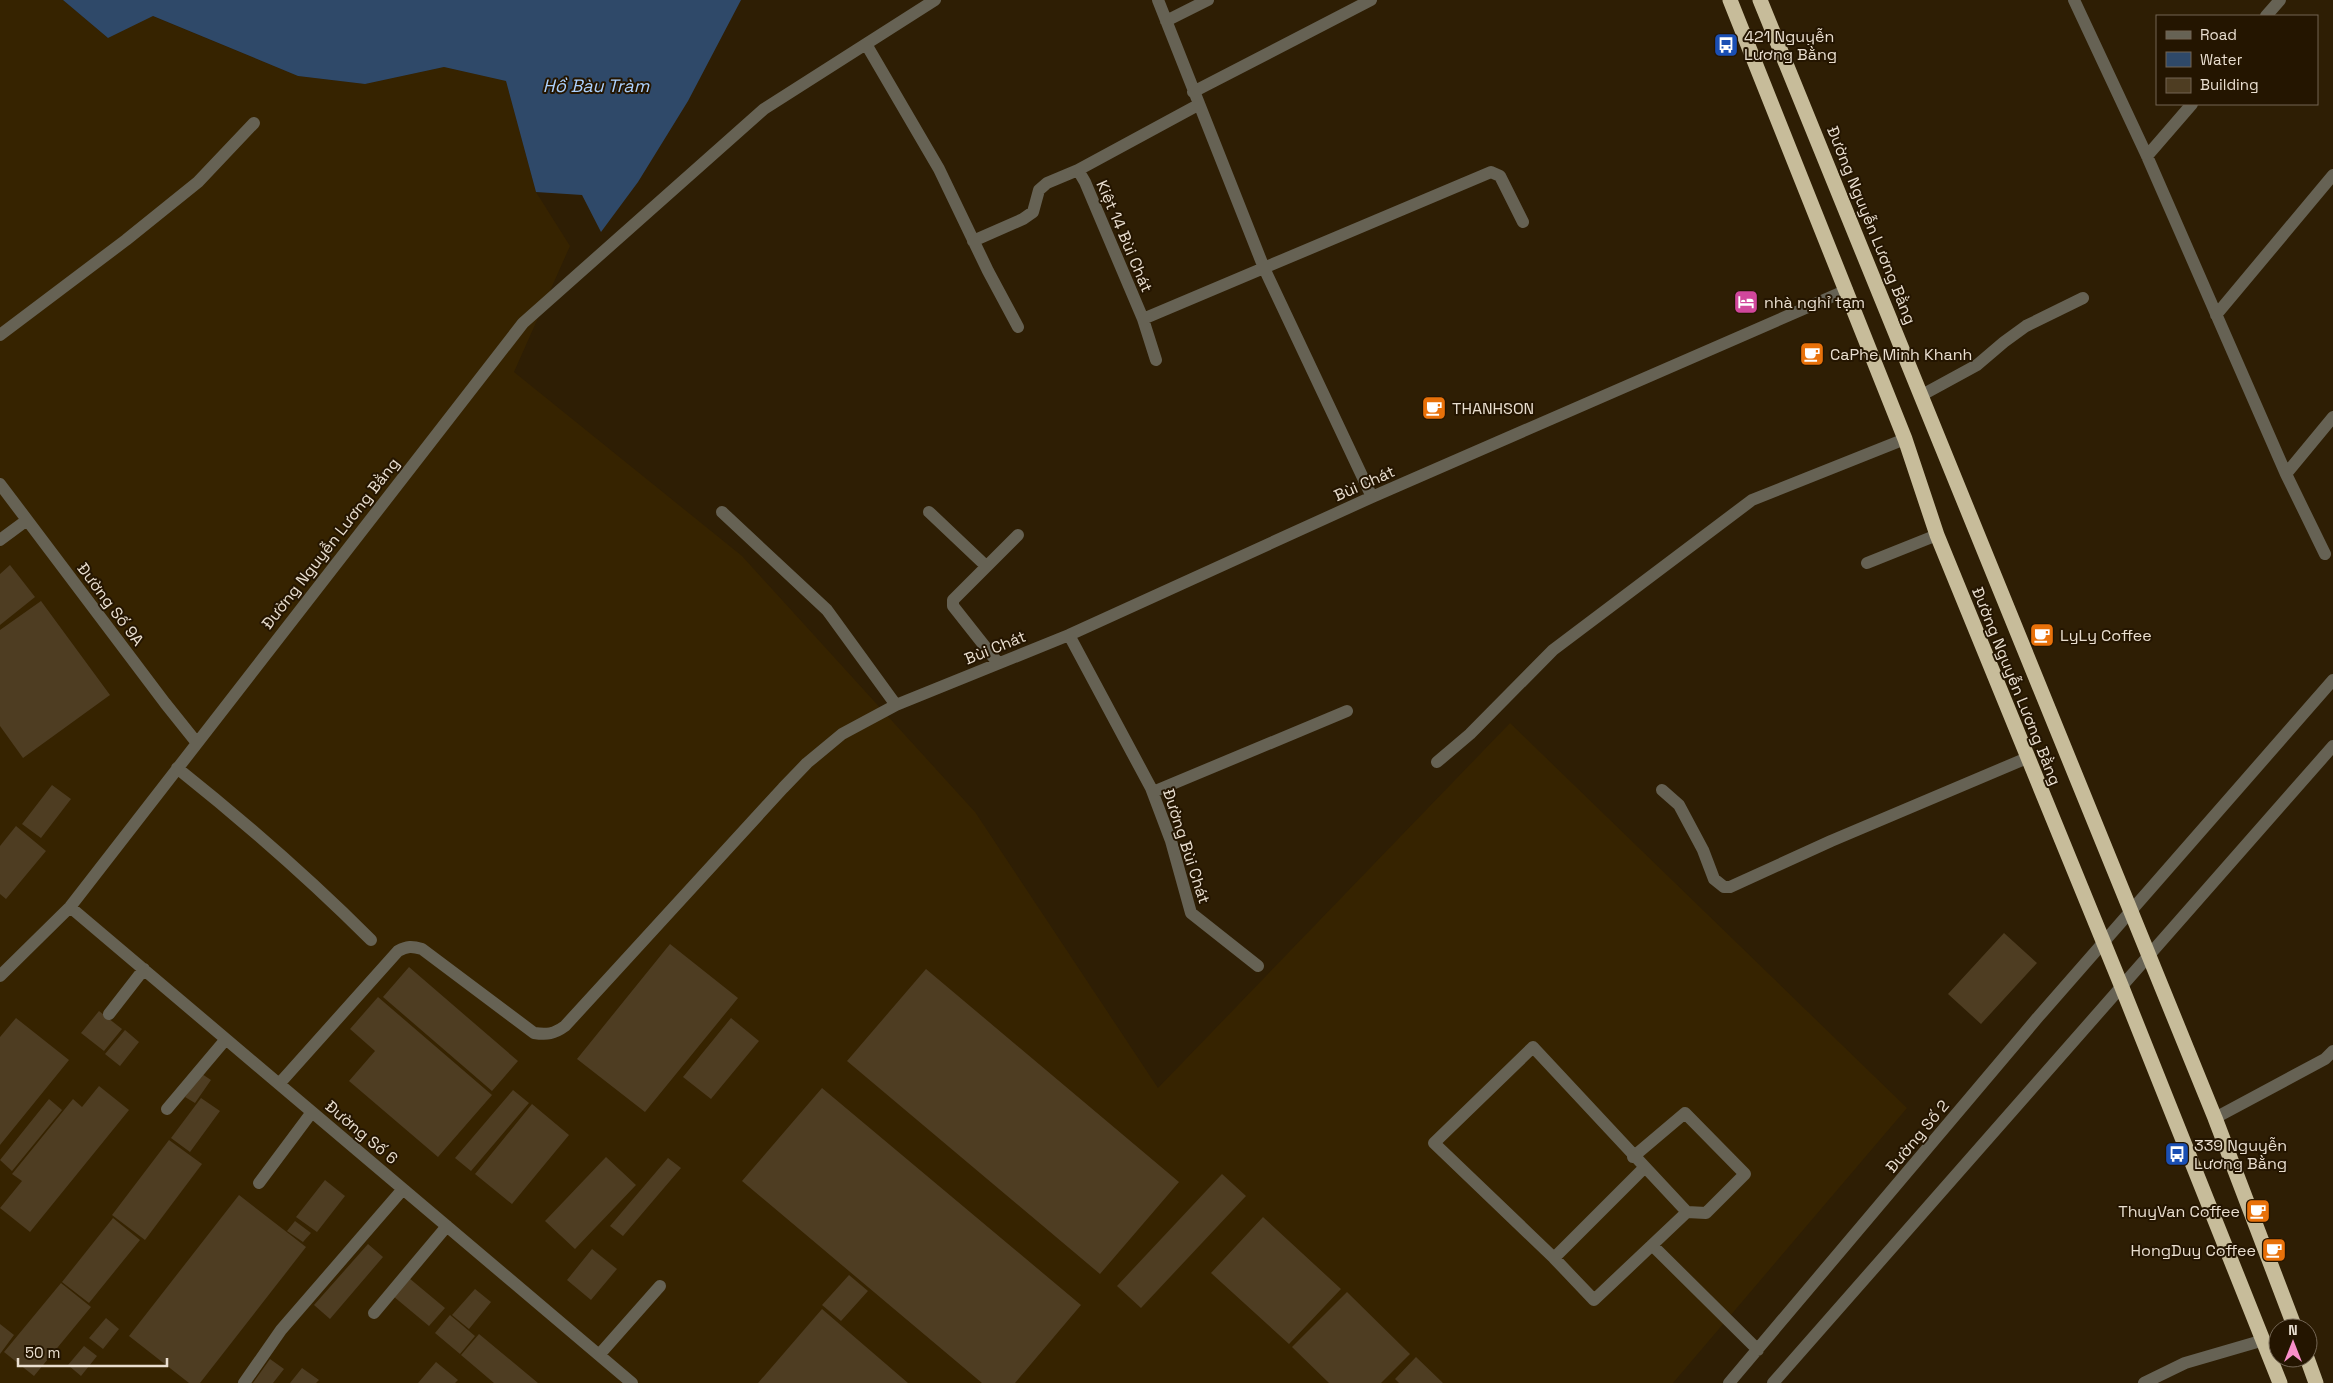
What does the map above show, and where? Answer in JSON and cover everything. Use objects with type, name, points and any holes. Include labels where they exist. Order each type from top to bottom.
[{"type":"highway","name":"Đường Nguyễn Lương Bằng","points":[[1730,0],[1905,439],[1937,535],[2121,985],[2280,1383]]},
{"type":"highway","name":"Đường Nguyễn Lương Bằng","points":[[1760,0],[2132,911],[2148,956],[2215,1118],[2291,1318]]},
{"type":"highway","points":[[2311,1368],[2316,1383]]},
{"type":"street","name":"Đường Nguyễn Lương Bằng","points":[[0,976],[70,907],[523,322],[764,109],[935,0]]},
{"type":"street","points":[[1158,0],[1264,268],[1372,497]]},
{"type":"street","points":[[1166,21],[1208,0]]},
{"type":"street","points":[[1193,92],[1371,0]]},
{"type":"street","points":[[2267,15],[2280,0]]},
{"type":"street","points":[[2075,1],[2147,156],[2286,474],[2325,554]]},
{"type":"street","points":[[866,44],[939,169],[1018,327]]},
{"type":"street","name":"Kiệt 14 Bùi Chát","points":[[1198,105],[1078,170],[1085,182],[1143,319],[1264,268]]},
{"type":"street","points":[[2147,156],[2191,105]]},
{"type":"street","points":[[0,335],[126,240],[198,182],[254,122]]},
{"type":"street","points":[[974,241],[1023,219],[1033,212],[1039,190],[1047,183],[1078,170]]},
{"type":"street","points":[[1264,268],[1491,172],[1500,176],[1523,222]]},
{"type":"street","points":[[2216,315],[2333,176]]},
{"type":"street","name":"Bùi Chát","points":[[279,1084],[398,951],[406,947],[413,946],[422,949],[534,1033],[546,1035],[556,1033],[807,763],[842,734],[896,705],[1068,635],[1372,497],[1847,290]]},
{"type":"street","points":[[1922,395],[1977,365],[2026,326],[2083,298]]},
{"type":"street","points":[[1143,319],[1156,360]]},
{"type":"street","points":[[2286,474],[2333,417]]},
{"type":"street","points":[[1436,762],[1470,734],[1553,650],[1752,500],[1905,439]]},
{"type":"street","name":"Đường Số 9A","points":[[0,484],[164,703],[198,742]]},
{"type":"street","points":[[722,512],[827,610],[896,705]]},
{"type":"street","points":[[929,512],[986,566]]},
{"type":"street","points":[[0,540],[27,520]]},
{"type":"street","points":[[998,663],[952,603],[955,596],[1018,535]]},
{"type":"street","points":[[1867,563],[1937,535]]},
{"type":"street","name":"Đường Bùi Chát","points":[[1068,635],[1153,792],[1171,841],[1191,913],[1258,966]]},
{"type":"street","name":"Đường Số 2","points":[[1729,1383],[2032,1023],[2333,680]]},
{"type":"street","points":[[1153,792],[1348,711]]},
{"type":"street","points":[[1773,1383],[2333,746]]},
{"type":"street","points":[[1662,790],[1679,805],[1703,850],[1714,879],[1724,887],[1730,887],[1830,841],[2027,758]]},
{"type":"street","points":[[178,768],[251,827],[325,894],[371,940]]},
{"type":"street","name":"Đường Số 6","points":[[70,907],[632,1383]]},
{"type":"street","points":[[109,1014],[144,969]]},
{"type":"street","points":[[167,1109],[226,1039]]},
{"type":"street","points":[[1633,1157],[1685,1113],[1745,1174],[1706,1213],[1687,1212],[1633,1157],[1533,1047],[1434,1143],[1554,1258],[1594,1300],[1687,1212]]},
{"type":"street","points":[[2215,1118],[2325,1058],[2333,1051]]},
{"type":"street","points":[[259,1183],[312,1112]]},
{"type":"street","points":[[1554,1258],[1644,1168]]},
{"type":"street","points":[[244,1383],[281,1330],[403,1189]]},
{"type":"street","points":[[374,1313],[447,1226]]},
{"type":"street","points":[[1652,1245],[1758,1350]]},
{"type":"street","points":[[599,1355],[660,1286]]},
{"type":"street","points":[[2144,1383],[2185,1363],[2264,1340]]},
{"type":"shaded area","points":[[0,0],[63,0],[108,38],[152,16],[298,76],[365,84],[444,67],[506,81],[536,192],[570,246],[514,372],[742,556],[975,812],[1158,1088],[1510,723],[1907,1108],[1673,1383],[0,1383]]},
{"type":"water","name":"Hồ Bàu Tràm","points":[[63,0],[741,0],[688,101],[638,182],[601,232],[582,195],[536,192],[506,81],[444,67],[365,84],[298,76],[153,16],[108,38]]},
{"type":"building","points":[[10,565],[35,597],[0,625],[0,574]]},
{"type":"building","points":[[41,601],[110,695],[23,758],[0,726],[0,630]]},
{"type":"building","points":[[52,785],[71,799],[41,838],[22,824]]},
{"type":"building","points":[[16,826],[46,851],[6,899],[0,894],[0,846]]},
{"type":"building","points":[[2004,933],[2037,963],[1981,1024],[1948,994]]},
{"type":"building","points":[[670,944],[738,998],[645,1112],[577,1059]]},
{"type":"building","points":[[409,967],[518,1061],[492,1091],[383,997]]},
{"type":"building","points":[[926,969],[1179,1182],[1100,1274],[847,1061]]},
{"type":"building","points":[[378,997],[492,1095],[438,1157],[349,1081],[375,1051],[350,1029]]},
{"type":"building","points":[[99,1011],[122,1029],[104,1051],[81,1033]]},
{"type":"building","points":[[16,1018],[69,1060],[0,1145],[0,1037]]},
{"type":"building","points":[[731,1018],[759,1041],[711,1099],[683,1077]]},
{"type":"building","points":[[125,1030],[139,1042],[120,1066],[105,1054]]},
{"type":"building","points":[[202,1074],[211,1080],[195,1103],[185,1097]]},
{"type":"building","points":[[99,1086],[129,1110],[30,1232],[0,1208],[22,1181],[12,1174],[73,1099],[82,1107]]},
{"type":"building","points":[[822,1088],[1081,1305],[1015,1383],[982,1383],[742,1181]]},
{"type":"building","points":[[513,1090],[529,1103],[471,1171],[455,1158]]},
{"type":"building","points":[[201,1098],[220,1111],[190,1152],[171,1138]]},
{"type":"building","points":[[49,1099],[62,1110],[12,1171],[0,1160]]},
{"type":"building","points":[[532,1104],[569,1135],[512,1204],[475,1174]]},
{"type":"building","points":[[169,1140],[202,1164],[145,1240],[112,1215]]},
{"type":"building","points":[[606,1157],[636,1185],[575,1249],[545,1221]]},
{"type":"building","points":[[668,1158],[681,1168],[623,1236],[610,1226]]},
{"type":"building","points":[[1222,1174],[1246,1196],[1141,1308],[1117,1286]]},
{"type":"building","points":[[325,1180],[345,1196],[317,1232],[296,1217]]},
{"type":"building","points":[[239,1195],[306,1247],[200,1383],[189,1383],[129,1336]]},
{"type":"building","points":[[1263,1217],[1341,1289],[1289,1344],[1211,1273]]},
{"type":"building","points":[[113,1218],[140,1240],[89,1303],[62,1282]]},
{"type":"building","points":[[295,1221],[311,1233],[303,1242],[287,1231]]},
{"type":"building","points":[[368,1244],[383,1257],[330,1319],[314,1305]]},
{"type":"building","points":[[592,1249],[617,1269],[591,1300],[567,1280]]},
{"type":"building","points":[[849,1275],[868,1291],[841,1321],[822,1305]]},
{"type":"building","points":[[409,1278],[445,1308],[429,1326],[393,1296]]},
{"type":"building","points":[[61,1283],[91,1307],[34,1376],[4,1352]]},
{"type":"building","points":[[475,1289],[491,1302],[469,1329],[452,1315]]},
{"type":"building","points":[[1347,1292],[1410,1354],[1381,1383],[1329,1383],[1292,1347]]},
{"type":"building","points":[[822,1309],[908,1383],[758,1383]]},
{"type":"building","points":[[450,1315],[475,1336],[460,1354],[435,1333]]},
{"type":"building","points":[[106,1318],[119,1329],[103,1349],[89,1338]]},
{"type":"building","points":[[0,1324],[14,1335],[0,1354]]},
{"type":"building","points":[[479,1334],[538,1383],[494,1383],[461,1355]]},
{"type":"building","points":[[84,1346],[97,1356],[81,1376],[68,1365]]},
{"type":"building","points":[[1416,1357],[1443,1383],[1399,1383],[1395,1379]]},
{"type":"building","points":[[270,1359],[284,1369],[273,1383],[253,1383]]},
{"type":"building","points":[[436,1362],[458,1380],[455,1383],[418,1383]]},
{"type":"building","points":[[302,1368],[319,1380],[316,1383],[290,1383]]},
{"type":"place","name":"421 Nguyễn Lương Bằng","points":[[1726,45]]},
{"type":"place","name":"nhà nghỉ tạm","points":[[1746,302]]},
{"type":"place","name":"CaPhe Minh Khanh","points":[[1812,354]]},
{"type":"place","name":"THANHSON","points":[[1434,408]]},
{"type":"place","name":"LyLy Coffee","points":[[2042,635]]},
{"type":"place","name":"339 Nguyễn Lương Bằng","points":[[2177,1154]]},
{"type":"place","name":"ThuyVan Coffee","points":[[2258,1211]]},
{"type":"place","name":"HongDuy Coffee","points":[[2274,1250]]}]
